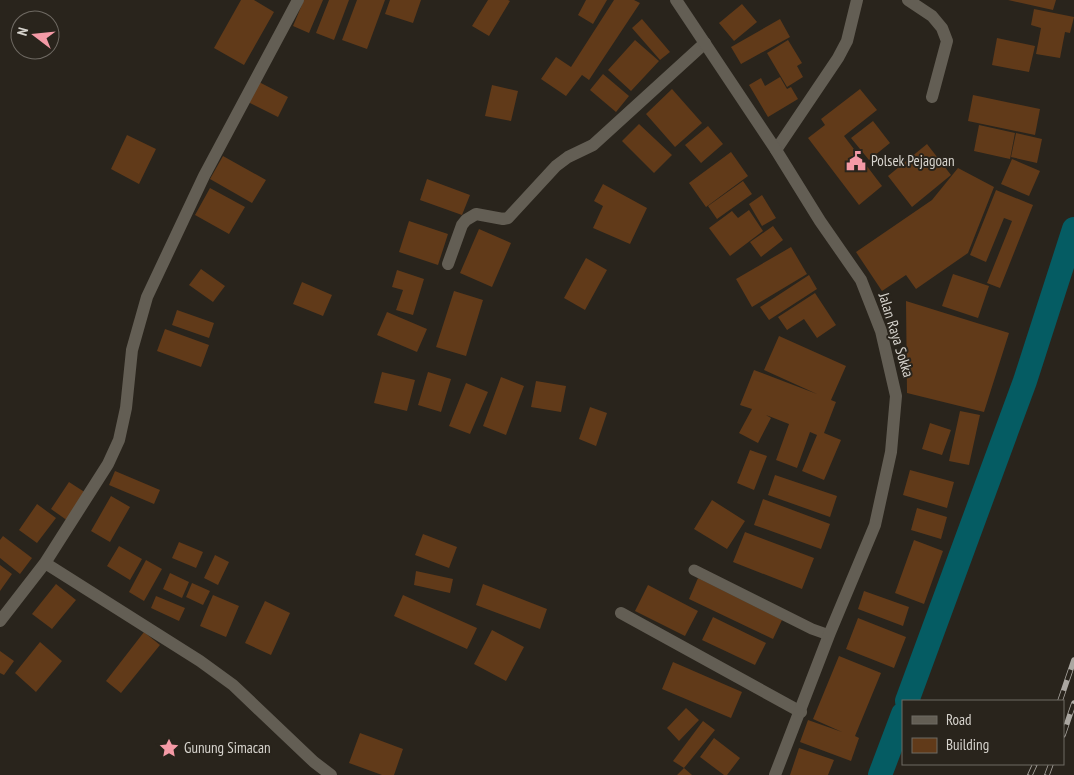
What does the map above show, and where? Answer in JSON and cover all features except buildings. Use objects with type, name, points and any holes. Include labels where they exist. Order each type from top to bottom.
[{"type":"street","points":[[0,621],[45,563],[108,464],[120,440],[126,408],[132,350],[147,297],[204,176],[298,0]]},
{"type":"street","name":"Jalan Raya Sokka","points":[[676,0],[776,150],[820,221],[861,280],[881,331],[896,396],[891,452],[875,526],[829,635],[775,775]]},
{"type":"street","points":[[776,150],[847,41],[857,0]]},
{"type":"street","points":[[908,0],[932,16],[942,28],[947,41],[932,97]]},
{"type":"street","points":[[448,264],[462,225],[466,220],[476,214],[503,219],[508,218],[556,166],[568,157],[593,145],[705,43]]},
{"type":"street","points":[[45,563],[200,661],[234,685],[314,762],[331,775]]},
{"type":"street","points":[[621,613],[800,712]]},
{"type":"lane","points":[[694,570],[812,629],[829,635]]},
{"type":"waterway","points":[[907,700],[1025,381],[1074,229]]},
{"type":"waterway","points":[[880,775],[902,717]]},
{"type":"railway","points":[[1060,700],[1074,660]]},
{"type":"railway","points":[[1064,732],[1074,703]]},
{"type":"railway","points":[[1030,775],[1035,765]]},
{"type":"railway","points":[[1047,775],[1051,765]]},
{"type":"place","name":"Polsek Pejagoan","points":[[856,161]]},
{"type":"place","name":"Gunung Simacan","points":[[169,748]]}]
